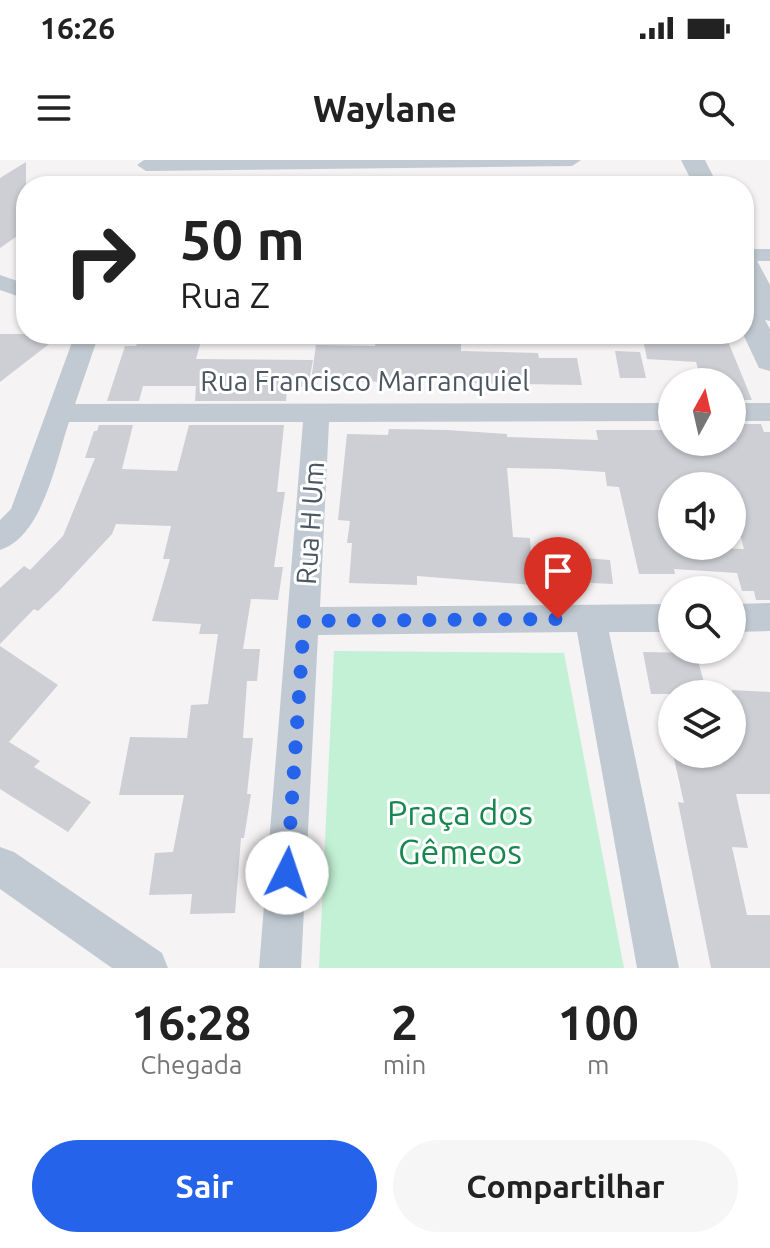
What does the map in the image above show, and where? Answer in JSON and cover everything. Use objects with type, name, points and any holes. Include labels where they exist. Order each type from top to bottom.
[{"type":"street","points":[[147,163],[572,160]]},
{"type":"street","points":[[754,279],[770,312]]},
{"type":"street","points":[[754,327],[770,361]]},
{"type":"street","points":[[0,538],[59,413],[83,344]]},
{"type":"street","name":"Rua Francisco Marranquiel","points":[[59,413],[658,412]]},
{"type":"street","points":[[746,412],[770,412]]},
{"type":"street","name":"Rua H Um","points":[[280,968],[317,413]]},
{"type":"street","points":[[746,618],[770,617]]},
{"type":"street","points":[[304,621],[658,618]]},
{"type":"street","points":[[590,619],[658,968]]},
{"type":"street","points":[[0,866],[147,968]]},
{"type":"green space","name":"Praça dos Gêmeos","points":[[334,651],[564,653],[624,968],[319,968]]},
{"type":"building","points":[[26,162],[26,176],[16,176],[16,237],[0,248],[0,178]]},
{"type":"building","points":[[0,334],[16,334],[16,344],[49,344],[0,382]]},
{"type":"building","points":[[200,344],[196,359],[313,360],[308,387],[287,386],[286,401],[195,401],[196,386],[143,386],[139,401],[107,401],[125,346]]},
{"type":"building","points":[[461,344],[461,351],[538,353],[539,358],[577,358],[582,385],[467,383],[466,378],[415,377],[415,382],[311,381],[316,345]]},
{"type":"building","points":[[644,344],[729,344],[739,368],[698,368],[696,362],[647,359]]},
{"type":"building","points":[[615,351],[640,352],[646,378],[620,378]]},
{"type":"building","points":[[746,385],[752,400],[746,400]]},
{"type":"building","points":[[746,424],[761,424],[764,432],[770,432],[770,600],[756,600],[754,591],[746,591],[746,576],[738,576],[737,573],[674,569],[675,574],[639,574],[619,487],[607,486],[605,472],[558,469],[507,468],[513,537],[530,538],[531,554],[610,560],[613,584],[532,580],[532,585],[417,576],[417,585],[349,583],[352,543],[347,543],[350,521],[338,520],[347,434],[388,435],[389,429],[447,430],[507,434],[507,437],[598,440],[596,430],[658,430],[658,456],[746,456]]},
{"type":"building","points":[[99,425],[133,425],[122,469],[177,471],[189,425],[284,425],[277,492],[285,492],[274,567],[283,567],[278,600],[251,599],[243,649],[260,649],[257,681],[247,681],[243,738],[253,738],[247,794],[251,794],[244,838],[241,838],[235,913],[190,914],[192,894],[149,895],[155,853],[173,852],[184,795],[119,795],[130,737],[187,738],[191,705],[208,704],[218,634],[199,634],[201,624],[152,621],[170,559],[163,559],[171,526],[116,524],[112,534],[59,591],[38,611],[34,609],[0,644],[0,588],[24,566],[30,570],[63,536],[95,458],[85,458]]},
{"type":"building","points":[[0,646],[58,685],[9,742],[40,761],[34,767],[91,802],[68,832],[0,789]]},
{"type":"building","points":[[643,652],[658,652],[658,664],[699,664],[703,680],[658,680],[658,694],[651,694]]},
{"type":"building","points":[[746,691],[770,692],[770,794],[736,794],[748,848],[732,847],[747,915],[770,915],[770,968],[711,968],[678,802],[684,803],[676,768],[746,768]]},
{"type":"route","points":[[287,873],[304,621],[558,619]]}]
